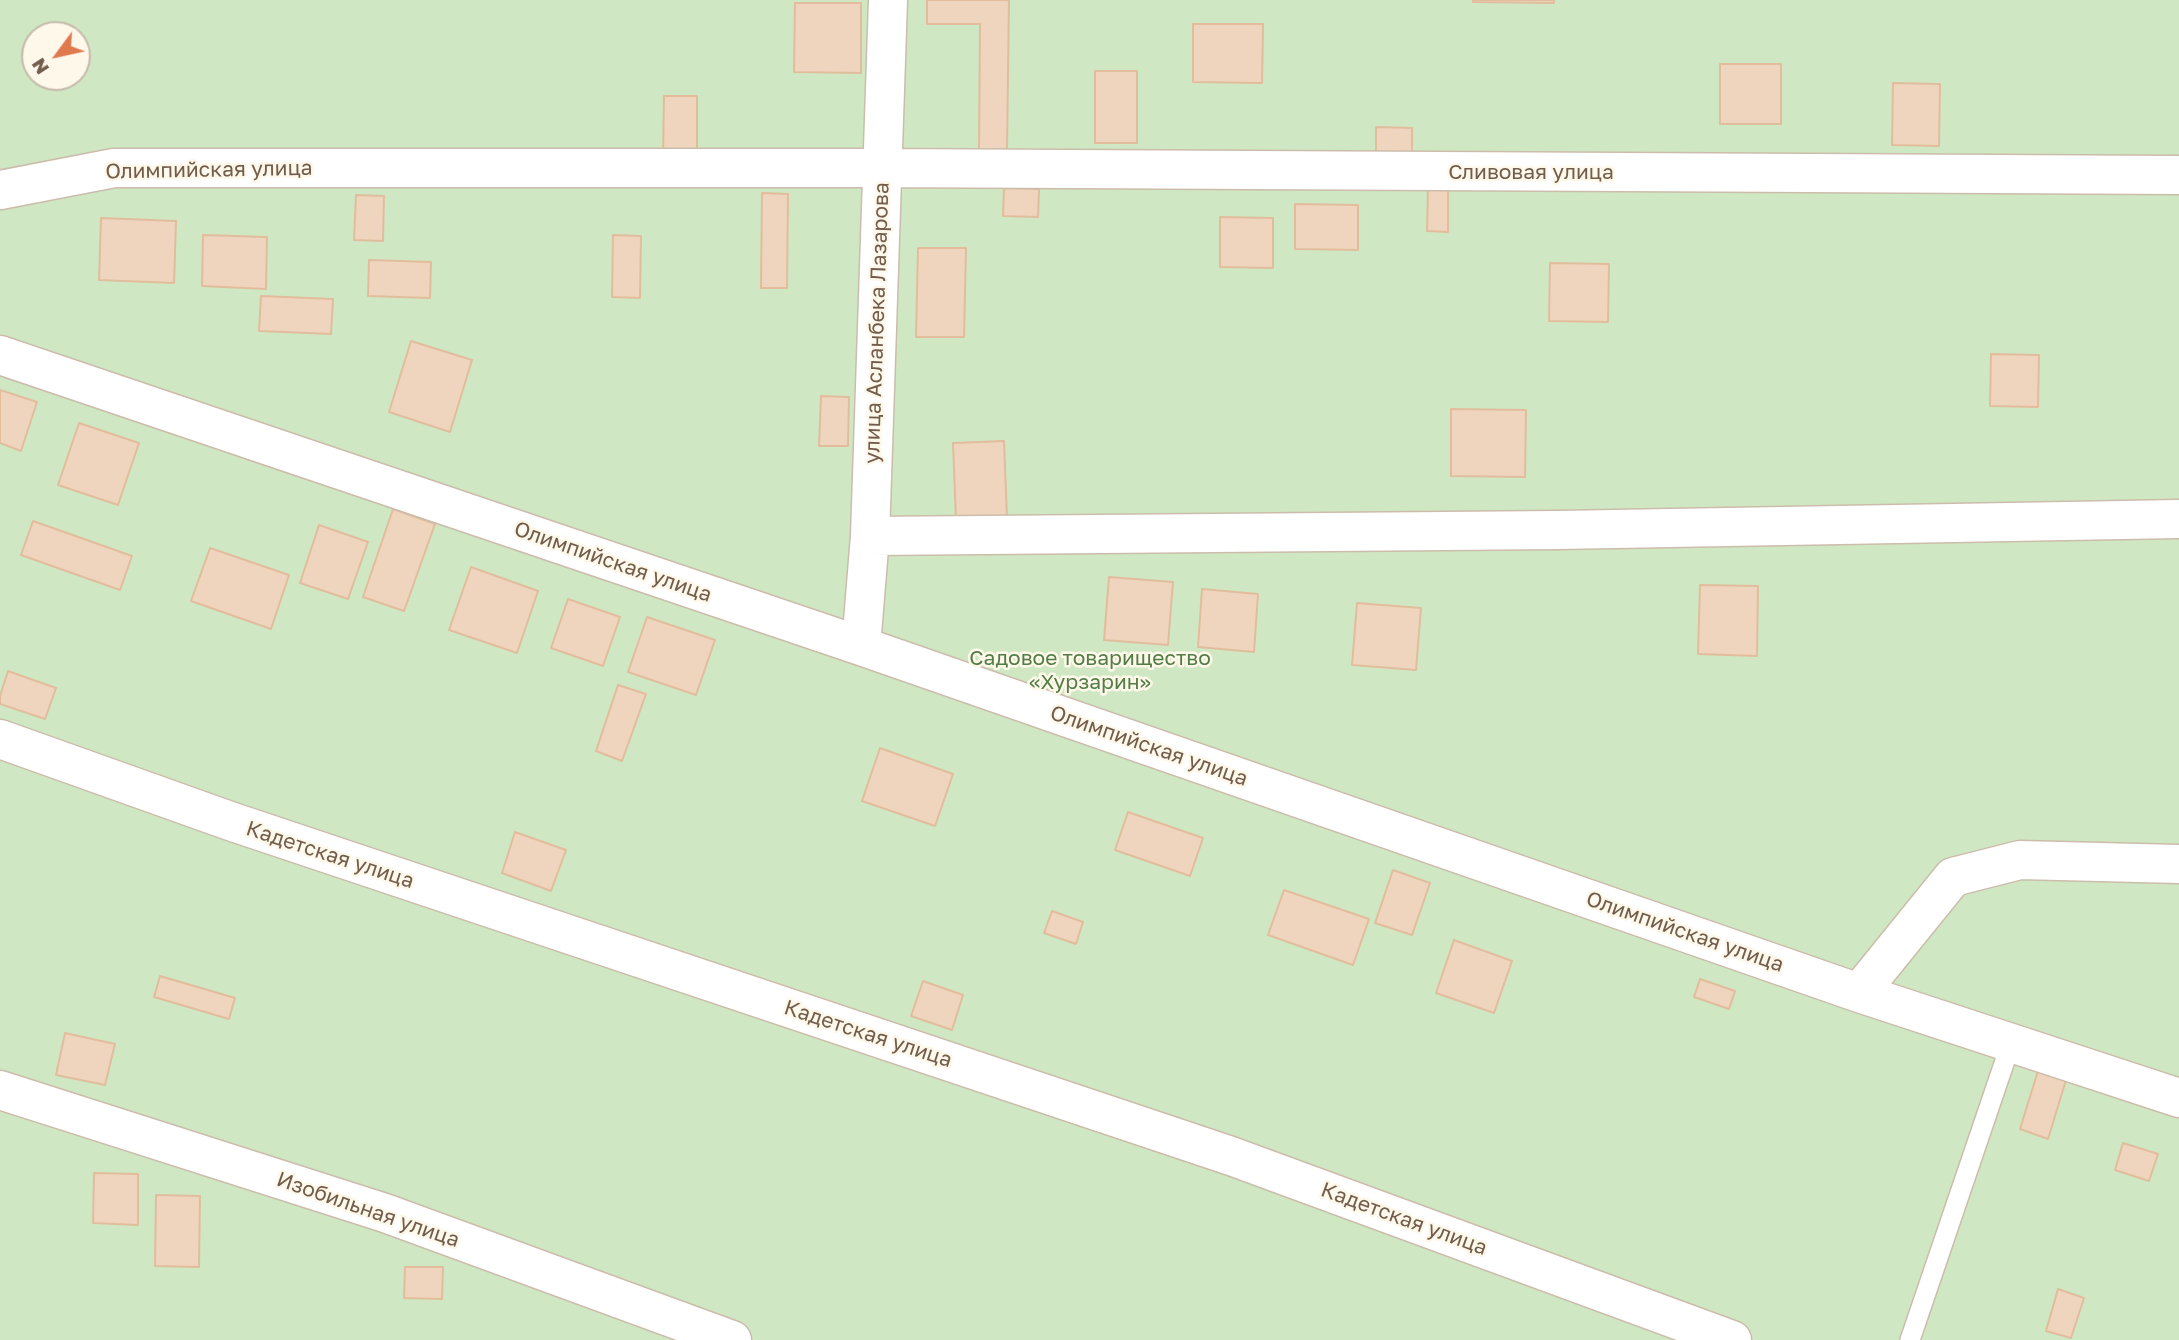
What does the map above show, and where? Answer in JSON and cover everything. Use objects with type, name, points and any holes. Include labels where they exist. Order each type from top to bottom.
[{"type":"street","name":"улица Асланбека Лазарова","points":[[861,646],[870,536],[888,0]]},
{"type":"street","name":"Олимпийская улица","points":[[0,190],[114,168],[882,169]]},
{"type":"street","name":"Сливовая улица","points":[[882,169],[2179,175]]},
{"type":"street","name":"Олимпийская улица","points":[[0,355],[861,646],[1859,993],[2179,1098]]},
{"type":"street","points":[[870,536],[1558,530],[2179,519]]},
{"type":"street","name":"Кадетская улица","points":[[0,739],[243,826],[1231,1156],[1732,1340]]},
{"type":"street","points":[[1859,993],[1953,877],[2020,860],[2179,864]]},
{"type":"street","name":"Изобильная улица","points":[[0,1090],[385,1213],[732,1340]]},
{"type":"lane","points":[[1910,1340],[2011,1043]]},
{"type":"green space","name":"Садовое товарищество «Хурзарин»","points":[[0,0],[2179,0],[2179,1340],[0,1340]]},
{"type":"building","points":[[927,0],[1009,0],[1007,150],[979,150],[980,24],[927,24]]},
{"type":"building","points":[[1554,0],[1554,3],[1473,2]]},
{"type":"building","points":[[795,3],[861,3],[861,73],[794,72]]},
{"type":"building","points":[[1193,24],[1263,24],[1262,83],[1193,82]]},
{"type":"building","points":[[1720,64],[1781,64],[1781,124],[1720,124]]},
{"type":"building","points":[[1095,71],[1137,71],[1137,143],[1095,143]]},
{"type":"building","points":[[1893,83],[1940,84],[1939,146],[1892,145]]},
{"type":"building","points":[[664,96],[697,96],[697,155],[663,155]]},
{"type":"building","points":[[1376,127],[1412,128],[1412,152],[1376,152]]},
{"type":"building","points":[[1004,188],[1039,189],[1038,217],[1003,216]]},
{"type":"building","points":[[1428,189],[1448,189],[1448,232],[1427,231]]},
{"type":"building","points":[[762,193],[788,194],[787,288],[761,288]]},
{"type":"building","points":[[356,195],[384,196],[383,241],[354,240]]},
{"type":"building","points":[[1295,204],[1358,205],[1358,250],[1295,249]]},
{"type":"building","points":[[1220,217],[1273,218],[1273,268],[1220,267]]},
{"type":"building","points":[[101,218],[176,221],[174,283],[99,280]]},
{"type":"building","points":[[203,235],[267,237],[266,289],[202,286]]},
{"type":"building","points":[[613,235],[641,236],[640,298],[612,297]]},
{"type":"building","points":[[918,248],[966,248],[964,337],[916,337]]},
{"type":"building","points":[[369,260],[431,262],[430,298],[368,296]]},
{"type":"building","points":[[1550,263],[1609,264],[1608,322],[1549,321]]},
{"type":"building","points":[[261,296],[333,299],[331,334],[259,331]]},
{"type":"building","points":[[411,341],[472,360],[450,432],[389,412]]},
{"type":"building","points":[[1991,354],[2039,355],[2038,407],[1990,406]]},
{"type":"building","points":[[0,390],[37,402],[21,451],[0,443]]},
{"type":"building","points":[[821,396],[849,397],[848,446],[819,446]]},
{"type":"building","points":[[1451,409],[1526,410],[1525,477],[1451,476]]},
{"type":"building","points":[[79,423],[139,443],[118,505],[58,485]]},
{"type":"building","points":[[1004,441],[1007,518],[956,520],[953,443]]},
{"type":"building","points":[[393,509],[435,524],[404,611],[363,597]]},
{"type":"building","points":[[33,521],[132,556],[120,590],[21,555]]},
{"type":"building","points":[[319,525],[368,542],[348,599],[300,583]]},
{"type":"building","points":[[210,548],[289,575],[271,629],[191,601]]},
{"type":"building","points":[[471,567],[538,591],[517,653],[449,630]]},
{"type":"building","points":[[1109,577],[1173,582],[1168,645],[1104,640]]},
{"type":"building","points":[[1700,585],[1758,586],[1757,656],[1698,654]]},
{"type":"building","points":[[1202,589],[1258,594],[1254,652],[1198,647]]},
{"type":"building","points":[[568,599],[620,617],[603,666],[551,648]]},
{"type":"building","points":[[1357,603],[1421,608],[1416,670],[1352,665]]},
{"type":"building","points":[[647,617],[715,640],[696,695],[628,672]]},
{"type":"building","points":[[8,671],[56,688],[45,719],[0,704]]},
{"type":"building","points":[[618,685],[646,694],[622,761],[596,751]]},
{"type":"building","points":[[880,748],[953,774],[935,826],[862,801]]},
{"type":"building","points":[[1128,812],[1203,838],[1190,876],[1115,850]]},
{"type":"building","points":[[515,832],[566,850],[551,891],[502,873]]},
{"type":"building","points":[[1393,870],[1430,883],[1412,935],[1375,923]]},
{"type":"building","points":[[1284,890],[1369,919],[1353,965],[1268,935]]},
{"type":"building","points":[[1052,911],[1083,922],[1076,944],[1044,933]]},
{"type":"building","points":[[1454,940],[1512,961],[1494,1013],[1436,993]]},
{"type":"building","points":[[160,976],[235,998],[229,1019],[154,997]]},
{"type":"building","points":[[1700,979],[1735,991],[1729,1009],[1694,997]]},
{"type":"building","points":[[923,981],[963,995],[952,1030],[911,1016]]},
{"type":"building","points":[[65,1033],[115,1044],[105,1085],[56,1075]]},
{"type":"building","points":[[2038,1071],[2066,1080],[2048,1139],[2020,1129]]},
{"type":"building","points":[[2123,1143],[2158,1154],[2149,1181],[2115,1170]]},
{"type":"building","points":[[94,1173],[138,1174],[138,1225],[93,1223]]},
{"type":"building","points":[[156,1195],[200,1196],[199,1267],[155,1266]]},
{"type":"building","points":[[405,1267],[443,1267],[442,1299],[404,1298]]},
{"type":"building","points":[[2058,1289],[2084,1298],[2071,1338],[2046,1331]]}]
